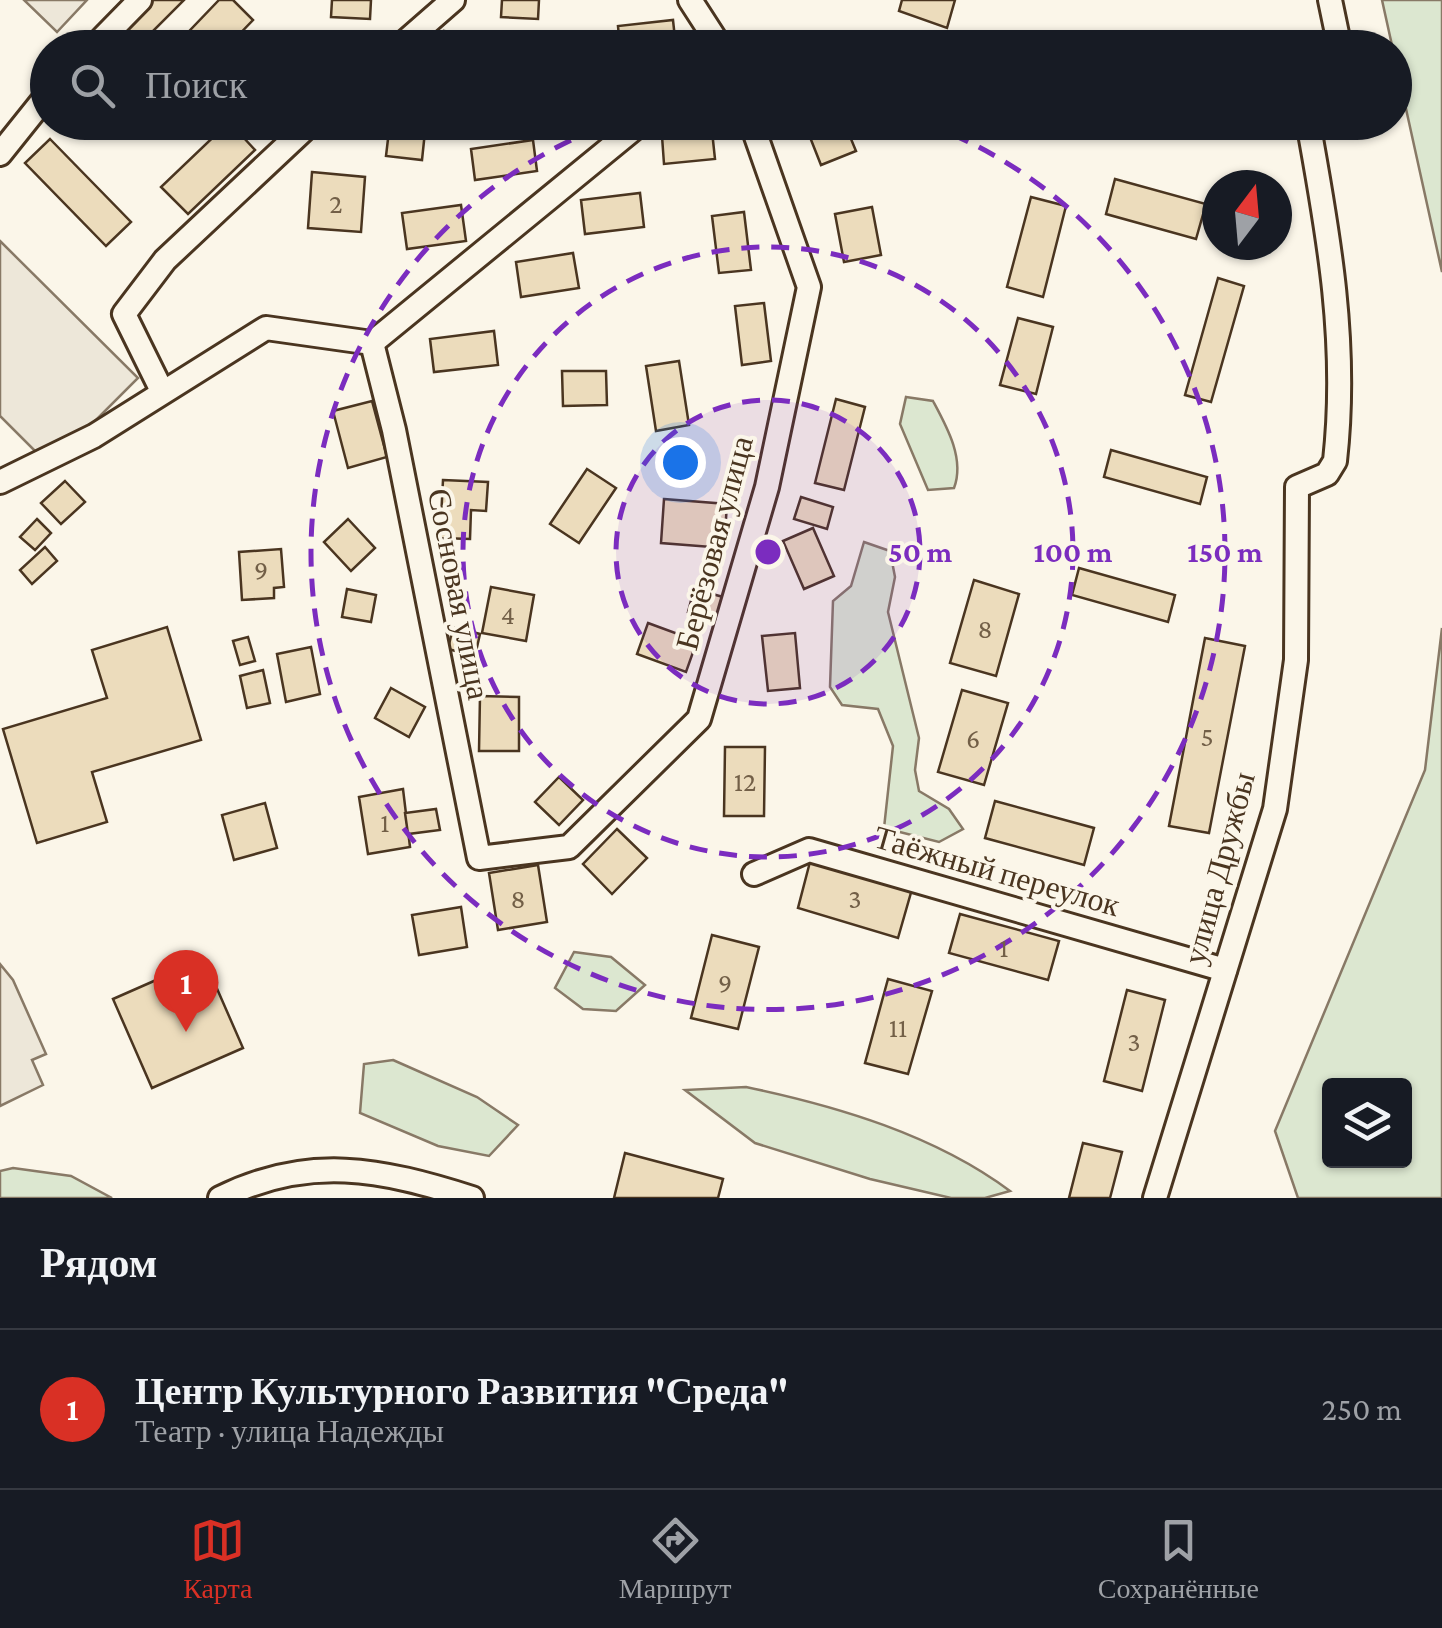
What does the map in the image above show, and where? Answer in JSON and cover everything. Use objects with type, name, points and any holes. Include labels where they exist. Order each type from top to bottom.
[{"type":"street","points":[[111,30],[140,0]]},
{"type":"street","points":[[419,30],[453,0]]},
{"type":"street","points":[[690,0],[710,30]]},
{"type":"street","points":[[1330,0],[1336,30]]},
{"type":"street","points":[[0,154],[30,116]]},
{"type":"street","points":[[162,391],[124,314],[165,260],[293,140]]},
{"type":"street","points":[[0,482],[94,436],[266,328],[372,344],[620,140]]},
{"type":"street","name":"Берёзовая улица","points":[[479,858],[569,847],[699,719],[767,487],[809,287],[757,140]]},
{"type":"street","name":"улица Дружбы","points":[[1155,1198],[1276,808],[1296,660],[1296,487],[1327,474],[1335,461],[1342,361],[1335,271],[1311,140]]},
{"type":"street","name":"Сосновая улица","points":[[372,344],[394,430],[479,858]]},
{"type":"street","name":"Таёжный переулок","points":[[754,874],[809,850],[1226,970]]},
{"type":"street","points":[[220,1198],[293,1172],[352,1168],[472,1198]]},
{"type":"green space","points":[[1382,0],[1442,0],[1442,272],[1412,136],[1412,30],[1389,30]]},
{"type":"green space","points":[[906,397],[933,401],[956,455],[954,488],[928,490],[900,424]]},
{"type":"green space","points":[[864,542],[890,551],[895,577],[888,612],[919,738],[915,770],[919,791],[949,809],[963,829],[939,842],[884,828],[893,746],[878,709],[842,705],[830,687],[833,601],[851,586]]},
{"type":"green space","points":[[1442,628],[1442,1198],[1298,1198],[1275,1131],[1425,770]]},
{"type":"green space","points":[[574,952],[611,957],[645,985],[616,1011],[583,1009],[555,988]]},
{"type":"green space","points":[[393,1060],[477,1097],[518,1125],[489,1156],[438,1146],[360,1113],[364,1064]]},
{"type":"green space","points":[[746,1087],[850,1113],[918,1138],[1010,1191],[985,1198],[951,1198],[870,1179],[755,1143],[685,1090]]},
{"type":"green space","points":[[13,1168],[71,1176],[112,1198],[0,1198],[0,1171]]},
{"type":"shaded area","points":[[24,0],[87,0],[59,30]]},
{"type":"shaded area","points":[[0,241],[138,378],[50,466],[0,416]]},
{"type":"shaded area","points":[[0,964],[13,980],[46,1054],[32,1060],[43,1085],[0,1106]]},
{"type":"building","points":[[145,0],[184,0],[154,30],[116,30]]},
{"type":"building","points":[[219,0],[233,0],[253,20],[243,30],[190,30]]},
{"type":"building","points":[[332,0],[371,0],[370,19],[331,17]]},
{"type":"building","points":[[502,0],[539,0],[538,19],[501,17]]},
{"type":"building","points":[[902,0],[955,0],[947,28],[899,11]]},
{"type":"building","points":[[673,20],[674,30],[618,30],[618,26]]},
{"type":"building","points":[[51,140],[131,222],[106,246],[25,163]]},
{"type":"building","points":[[210,140],[246,140],[255,150],[188,214],[161,187]]},
{"type":"building","points":[[388,140],[424,140],[422,160],[386,156]]},
{"type":"building","points":[[533,140],[537,171],[475,180],[471,149]]},
{"type":"building","points":[[662,140],[713,140],[715,159],[664,164]]},
{"type":"building","points":[[811,140],[851,140],[856,151],[821,165]]},
{"type":"building","points":[[312,172],[365,177],[361,232],[308,228]]},
{"type":"building","points":[[1115,179],[1202,203],[1196,239],[1106,214]]},
{"type":"building","points":[[640,193],[644,227],[585,234],[581,200]]},
{"type":"building","points":[[1031,197],[1066,206],[1043,297],[1007,287]]},
{"type":"building","points":[[461,205],[466,241],[407,249],[402,213]]},
{"type":"building","points":[[872,207],[881,255],[844,262],[835,214]]},
{"type":"building","points":[[744,212],[751,270],[719,273],[712,216]]},
{"type":"building","points":[[573,253],[579,288],[521,297],[516,262]]},
{"type":"building","points":[[1218,278],[1244,286],[1211,402],[1185,395]]},
{"type":"building","points":[[764,303],[771,361],[742,365],[735,306]]},
{"type":"building","points":[[1018,318],[1053,327],[1036,394],[1000,385]]},
{"type":"building","points":[[494,331],[498,365],[434,372],[430,339]]},
{"type":"building","points":[[679,361],[689,425],[656,431],[646,366]]},
{"type":"building","points":[[562,371],[606,371],[607,405],[563,406]]},
{"type":"building","points":[[836,399],[865,407],[844,490],[815,483]]},
{"type":"building","points":[[372,401],[387,457],[348,468],[333,411]]},
{"type":"building","points":[[1111,450],[1207,477],[1200,504],[1104,477]]},
{"type":"building","points":[[587,469],[616,488],[579,543],[550,524]]},
{"type":"building","points":[[443,480],[488,482],[486,511],[471,510],[470,539],[440,538]]},
{"type":"building","points":[[65,481],[85,502],[61,524],[41,503]]},
{"type":"building","points":[[801,497],[833,507],[827,529],[794,519]]},
{"type":"building","points":[[664,499],[727,504],[724,548],[661,543]]},
{"type":"building","points":[[37,519],[51,533],[35,550],[20,537]]},
{"type":"building","points":[[348,519],[375,548],[351,571],[324,542]]},
{"type":"building","points":[[813,528],[834,576],[804,589],[783,541]]},
{"type":"building","points":[[45,547],[57,561],[32,584],[20,570]]},
{"type":"building","points":[[281,549],[284,587],[274,588],[274,598],[242,600],[239,552]]},
{"type":"building","points":[[1079,568],[1175,595],[1168,622],[1072,595]]},
{"type":"building","points":[[974,580],[1019,594],[996,676],[950,663]]},
{"type":"building","points":[[491,587],[534,595],[526,641],[482,633]]},
{"type":"building","points":[[347,589],[376,595],[371,622],[342,617]]},
{"type":"building","points":[[694,589],[723,597],[717,620],[688,612]]},
{"type":"building","points":[[648,623],[697,641],[686,672],[637,654]]},
{"type":"building","points":[[167,627],[201,740],[92,772],[107,822],[37,843],[3,729],[107,698],[92,650]]},
{"type":"building","points":[[453,627],[480,634],[475,656],[448,649]]},
{"type":"building","points":[[795,633],[800,688],[768,691],[762,636]]},
{"type":"building","points":[[248,637],[255,661],[240,665],[233,641]]},
{"type":"building","points":[[1205,638],[1245,646],[1209,833],[1169,826]]},
{"type":"building","points":[[311,647],[320,694],[286,702],[277,654]]},
{"type":"building","points":[[263,670],[270,703],[247,708],[240,676]]},
{"type":"building","points":[[391,688],[425,707],[409,737],[375,718]]},
{"type":"building","points":[[962,690],[1008,703],[984,785],[938,772]]},
{"type":"building","points":[[480,696],[519,697],[519,751],[479,751]]},
{"type":"building","points":[[725,747],[765,747],[764,816],[724,816]]},
{"type":"building","points":[[559,777],[583,800],[559,825],[535,802]]},
{"type":"building","points":[[403,789],[410,847],[368,854],[359,797]]},
{"type":"building","points":[[995,801],[1094,828],[1084,865],[985,838]]},
{"type":"building","points":[[265,803],[277,848],[234,860],[222,815]]},
{"type":"building","points":[[436,809],[440,830],[408,834],[405,813]]},
{"type":"building","points":[[617,829],[647,858],[612,894],[583,864]]},
{"type":"building","points":[[811,858],[912,889],[898,938],[798,908]]},
{"type":"building","points":[[538,865],[547,922],[498,930],[489,873]]},
{"type":"building","points":[[461,907],[467,947],[419,955],[412,915]]},
{"type":"building","points":[[960,914],[1059,941],[1048,980],[949,953]]},
{"type":"building","points":[[712,935],[759,947],[738,1029],[691,1018]]},
{"type":"building","points":[[204,959],[243,1048],[152,1088],[113,999]]},
{"type":"building","points":[[888,979],[932,991],[908,1074],[865,1063]]},
{"type":"building","points":[[1127,990],[1165,1000],[1142,1091],[1104,1081]]},
{"type":"building","points":[[1083,1143],[1122,1152],[1110,1198],[1069,1198]]},
{"type":"building","points":[[625,1153],[723,1179],[718,1198],[614,1198]]},
{"type":"place","name":"Центр Культурного Развития \"Среда\"","points":[[186,1032]]}]
